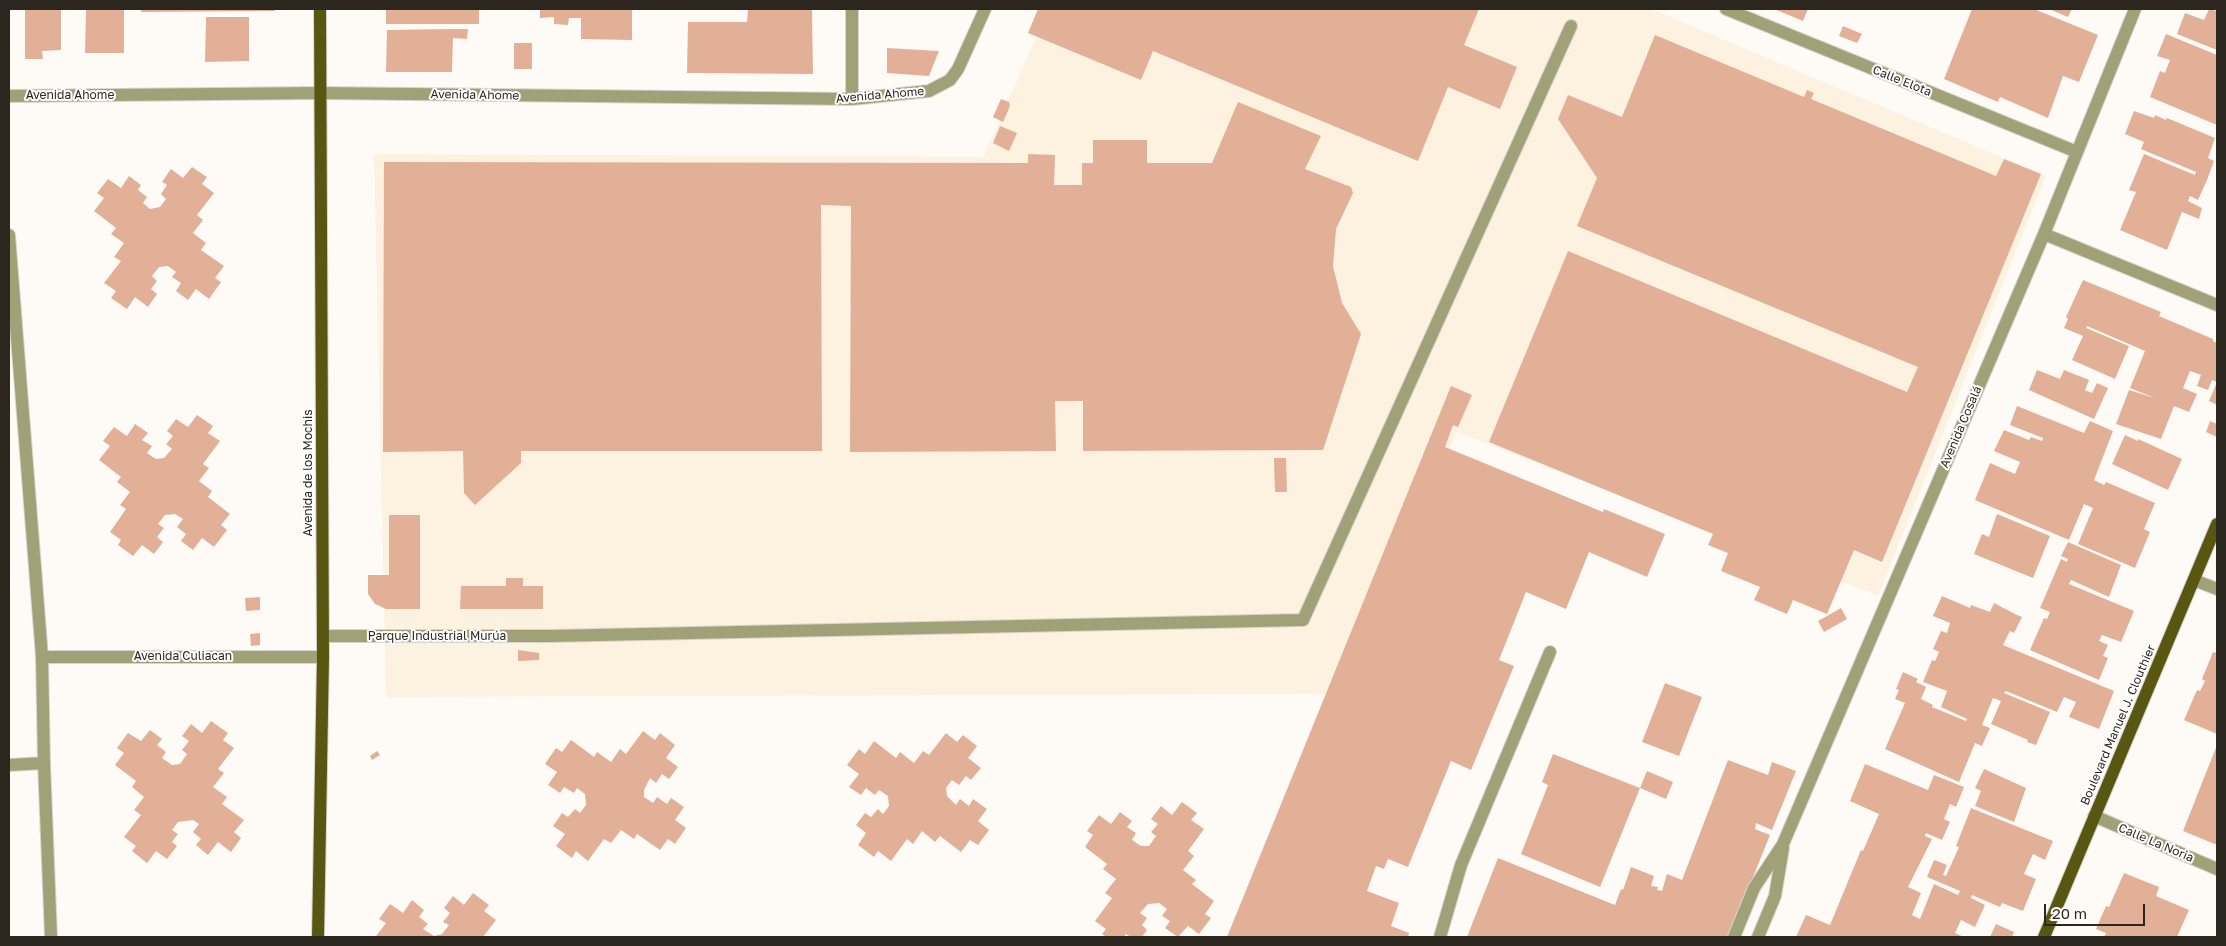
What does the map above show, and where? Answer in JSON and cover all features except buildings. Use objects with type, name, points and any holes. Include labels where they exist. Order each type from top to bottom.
[{"type":"main road","name":"Avenida de los Mochis","points":[[318,937],[324,657],[320,9]]},
{"type":"main road","name":"Boulevard Manuel J. Clouthier","points":[[2044,937],[2217,524]]},
{"type":"street","points":[[852,9],[852,99]]},
{"type":"street","name":"Avenida Ahome","points":[[9,96],[320,93],[852,99],[929,91],[941,87],[950,80],[958,69],[985,9]]},
{"type":"street","name":"Calle Elota","points":[[1726,9],[2077,152]]},
{"type":"street","name":"Avenida Cosalá","points":[[1734,937],[1754,888],[1783,844],[2044,234],[2135,9]]},
{"type":"street","name":"Parque Industrial Murúa","points":[[323,636],[551,636],[1303,620],[1571,26]]},
{"type":"street","points":[[2044,234],[2217,305]]},
{"type":"street","points":[[9,235],[42,657],[51,937]]},
{"type":"street","points":[[2194,580],[2217,589]]},
{"type":"street","points":[[1440,937],[1461,865],[1550,652]]},
{"type":"street","name":"Avenida Culiacan","points":[[42,657],[324,657]]},
{"type":"street","points":[[9,765],[44,764]]},
{"type":"street","name":"Calle La Noria","points":[[2094,816],[2217,869]]},
{"type":"street","name":"Avenida Cosalá","points":[[1758,937],[1775,896],[1783,844]]},
{"type":"shaded area","points":[[1049,9],[1651,9],[2046,176],[1878,596],[1457,432],[1338,694],[386,697],[374,154],[983,157]]}]
